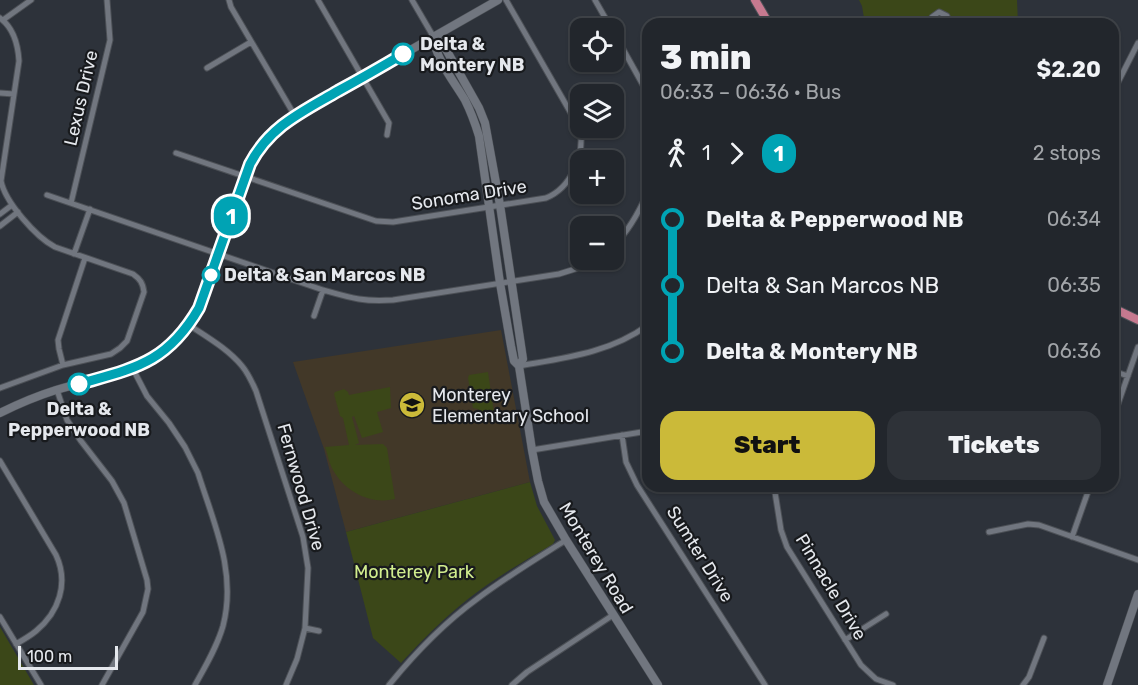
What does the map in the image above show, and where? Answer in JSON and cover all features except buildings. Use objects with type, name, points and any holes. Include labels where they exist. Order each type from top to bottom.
[{"type":"main road","points":[[755,0],[766,18]]},
{"type":"main road","points":[[1119,311],[1138,320]]},
{"type":"street","points":[[0,388],[63,365],[111,354],[120,348],[127,341],[144,292],[143,284],[133,274],[45,242],[37,236],[12,205],[2,188],[1,181],[19,61],[16,39],[2,19],[31,0]]},
{"type":"street","name":"Lexus Drive","points":[[71,203],[110,40],[107,0]]},
{"type":"street","points":[[230,0],[231,7],[295,116]]},
{"type":"street","points":[[318,0],[389,123],[387,135]]},
{"type":"street","name":"Monterey Road","points":[[412,0],[433,36],[443,44],[485,123],[523,359],[519,366]]},
{"type":"street","points":[[0,413],[38,396],[132,369],[159,355],[179,337],[199,308],[245,176],[256,152],[275,130],[295,116],[498,0]]},
{"type":"street","name":"Sonoma Drive","points":[[176,153],[384,222],[546,198],[553,195],[565,184],[580,156],[582,139],[580,129],[506,0]]},
{"type":"street","points":[[595,0],[605,18]]},
{"type":"street","points":[[932,18],[939,12],[948,18]]},
{"type":"street","name":"Monterey Road","points":[[433,36],[435,49],[466,102],[479,136],[514,361],[519,366],[532,450],[544,502],[658,685]]},
{"type":"street","points":[[207,69],[251,42]]},
{"type":"street","points":[[1119,80],[1138,43]]},
{"type":"street","points":[[624,51],[642,83]]},
{"type":"street","points":[[0,93],[14,94]]},
{"type":"street","points":[[46,195],[352,299],[377,301],[510,282],[572,270]]},
{"type":"street","points":[[0,214],[12,205]]},
{"type":"street","points":[[624,234],[642,208]]},
{"type":"street","points":[[74,254],[90,209]]},
{"type":"street","points":[[0,226],[18,212]]},
{"type":"street","points":[[63,365],[58,340],[85,258]]},
{"type":"street","points":[[314,316],[323,290]]},
{"type":"street","name":"Fernwood Drive","points":[[189,325],[232,356],[242,366],[256,391],[303,537],[309,583],[305,628],[297,659],[286,685]]},
{"type":"street","points":[[519,366],[576,357],[614,344],[642,330]]},
{"type":"street","points":[[1119,401],[1138,347]]},
{"type":"street","points":[[132,369],[147,396],[169,423],[192,460],[225,562],[227,594],[223,627],[195,685]]},
{"type":"street","points":[[1119,373],[1128,376]]},
{"type":"street","points":[[57,390],[67,420],[112,481],[123,503],[147,580],[148,590],[143,612],[102,685]]},
{"type":"street","points":[[532,450],[642,432]]},
{"type":"street","name":"Sumter Drive","points":[[621,435],[626,462],[642,491]]},
{"type":"street","points":[[0,461],[56,555],[61,566],[63,584],[60,597],[37,631],[16,644]]},
{"type":"street","name":"Sumter Drive","points":[[643,492],[765,685]]},
{"type":"street","name":"Pinnacle Drive","points":[[775,492],[783,539],[861,665],[876,679],[893,685]]},
{"type":"street","points":[[1072,537],[1088,492]]},
{"type":"street","points":[[989,532],[1028,524],[1039,525],[1138,560]]},
{"type":"street","points":[[389,685],[418,651],[448,622],[478,598],[566,540]]},
{"type":"street","points":[[1107,685],[1138,594]]},
{"type":"street","points":[[846,640],[886,614]]},
{"type":"street","points":[[512,685],[527,672],[613,615]]},
{"type":"street","points":[[0,617],[41,685]]},
{"type":"street","points":[[305,628],[319,631]]},
{"type":"street","points":[[1023,685],[1029,677],[1044,638]]},
{"type":"shaded area","name":"Monterey Elementary School","points":[[501,330],[530,482],[346,532],[324,449],[293,362]]},
{"type":"green space","points":[[859,0],[1017,0],[1018,18],[864,18]]},
{"type":"green space","points":[[488,372],[494,413],[482,417],[478,409],[473,408],[468,378],[469,375]]},
{"type":"green space","points":[[390,387],[391,408],[377,412],[383,432],[362,438],[354,416],[352,417],[359,443],[355,445],[383,444],[387,448],[395,499],[377,500],[360,495],[344,485],[333,470],[325,447],[349,445],[335,392],[344,389],[349,395]]},
{"type":"green space","name":"Monterey Park","points":[[530,482],[537,506],[555,540],[553,544],[468,599],[401,663],[373,638],[346,532]]},
{"type":"green space","points":[[0,627],[34,685],[0,685]]},
{"type":"bus line","name":"1","points":[[79,384],[132,369],[148,362],[179,337],[199,308],[256,152],[275,130],[295,116],[403,54]]},
{"type":"place","name":"Delta & Montery NB","points":[[403,54]]},
{"type":"place","name":"Delta & San Marcos NB","points":[[211,275]]},
{"type":"place","name":"Delta & Pepperwood NB","points":[[79,384]]},
{"type":"place","name":"Monterey Elementary School","points":[[412,405]]}]
